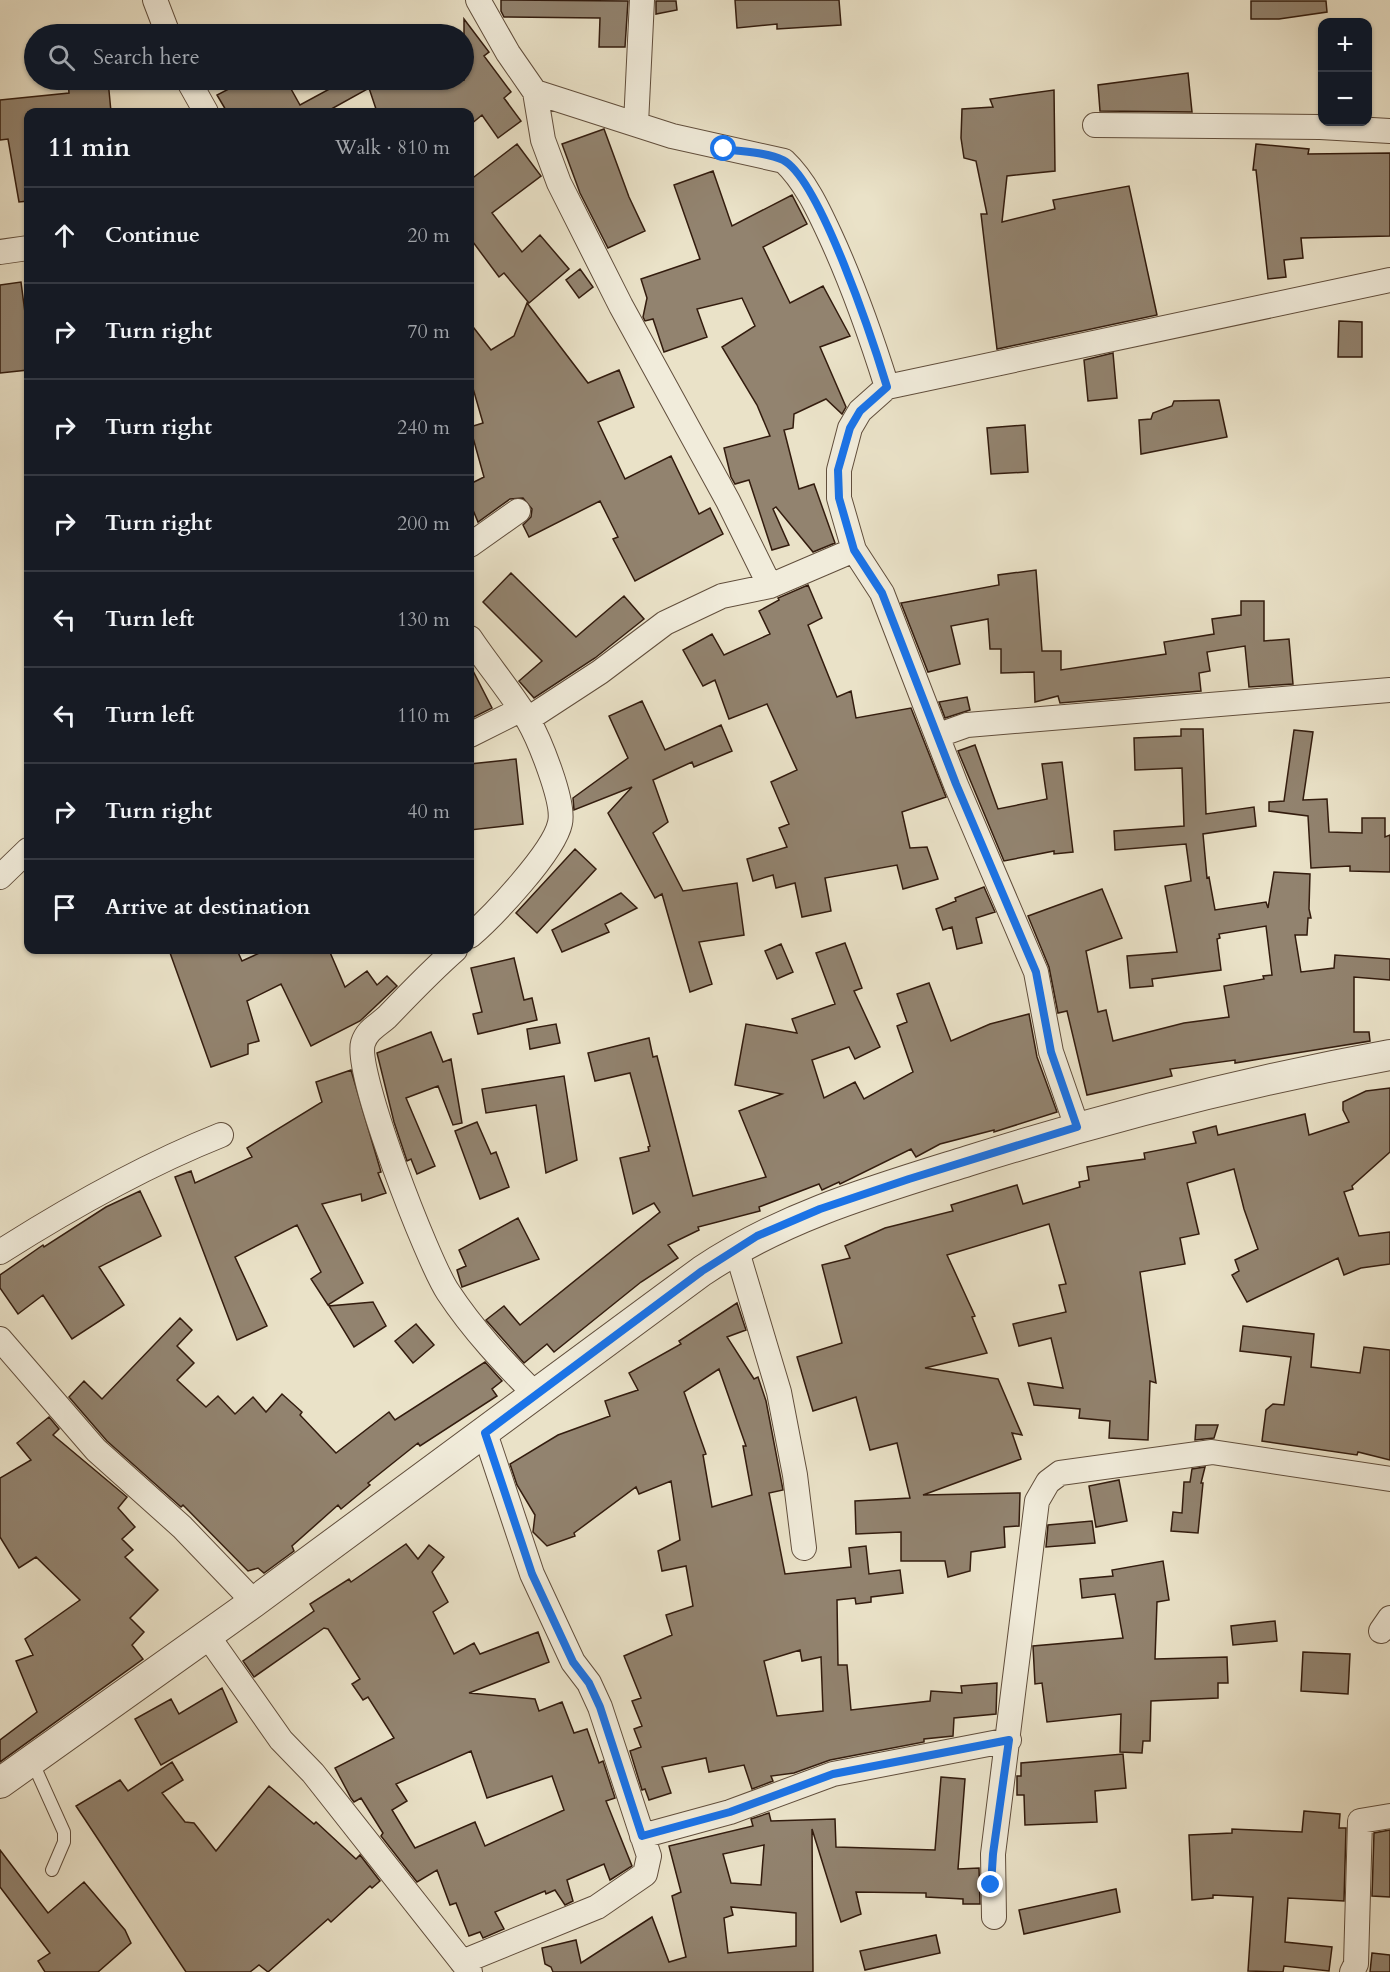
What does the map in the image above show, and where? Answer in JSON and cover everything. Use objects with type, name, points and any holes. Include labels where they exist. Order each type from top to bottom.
[{"type":"street","points":[[155,0],[164,24]]},
{"type":"street","points":[[478,0],[508,53],[535,92],[543,140],[559,183],[621,306],[728,501],[770,586]]},
{"type":"street","points":[[636,124],[642,0]]},
{"type":"street","points":[[194,90],[204,108]]},
{"type":"street","points":[[535,92],[714,147],[784,161],[797,173],[819,211],[857,292],[887,387]]},
{"type":"street","points":[[1095,125],[1320,127],[1390,131]]},
{"type":"street","points":[[0,252],[24,249]]},
{"type":"street","points":[[1077,1127],[1051,1052],[1036,972],[956,784],[939,735],[914,680],[882,593],[854,550],[839,498],[838,470],[842,450],[860,411],[887,387],[1390,280]]},
{"type":"street","points":[[474,542],[518,511]]},
{"type":"street","points":[[474,734],[524,715],[600,672],[665,623],[722,596],[770,586],[854,550]]},
{"type":"street","points":[[474,644],[524,715],[555,784],[561,807],[560,823],[539,861],[474,932]]},
{"type":"street","points":[[939,735],[967,725],[1390,690]]},
{"type":"street","points":[[0,877],[24,854]]},
{"type":"street","points":[[451,954],[367,1033],[362,1046],[365,1076],[386,1145],[446,1289],[477,1332],[537,1396]]},
{"type":"street","points":[[0,1783],[255,1602],[735,1248],[757,1236],[820,1209],[1077,1127],[1193,1095],[1390,1055]]},
{"type":"street","points":[[0,1252],[93,1195],[164,1158],[221,1135]]},
{"type":"street","points":[[735,1248],[778,1392],[795,1474],[804,1548]]},
{"type":"street","points":[[0,1339],[96,1450],[182,1527],[255,1602]]},
{"type":"street","points":[[207,1635],[281,1740],[313,1773],[466,1967],[597,1907],[636,1881],[645,1874],[649,1865],[649,1856],[600,1707],[589,1683],[573,1662],[532,1574],[485,1433]]},
{"type":"street","points":[[994,1917],[993,1854],[1037,1501],[1048,1482],[1060,1473],[1212,1452],[1390,1479]]},
{"type":"street","points":[[642,1836],[730,1812],[833,1774],[1009,1740]]},
{"type":"street","points":[[1352,1972],[1356,1964],[1360,1821],[1390,1816]]},
{"type":"lane","points":[[32,1761],[64,1832],[64,1842],[52,1870]]},
{"type":"building","points":[[501,0],[628,1],[625,47],[599,47],[600,18],[504,17],[501,11]]},
{"type":"building","points":[[735,0],[839,0],[841,25],[777,29],[777,24],[737,28]]},
{"type":"building","points":[[656,1],[676,1],[677,10],[656,14]]},
{"type":"building","points":[[1251,1],[1326,1],[1327,12],[1279,19],[1251,19]]},
{"type":"building","points":[[474,32],[489,52],[484,56],[511,92],[504,98],[521,121],[498,138],[482,115],[474,122],[474,108],[376,108],[370,90],[474,90]]},
{"type":"building","points":[[1188,73],[1192,112],[1100,111],[1098,85]]},
{"type":"building","points":[[69,90],[109,90],[111,108],[24,108],[24,201],[19,202],[8,139],[0,140],[0,100],[69,93]]},
{"type":"building","points":[[227,90],[292,90],[300,105],[328,90],[365,90],[333,108],[225,108],[217,95]]},
{"type":"building","points":[[1054,90],[1055,171],[1007,176],[1002,222],[1055,209],[1053,200],[1129,186],[1157,315],[997,349],[981,214],[987,214],[976,161],[964,158],[961,138],[962,109],[993,107],[990,99]]},
{"type":"building","points":[[604,129],[629,197],[645,231],[608,248],[580,193],[562,144]]},
{"type":"building","points":[[517,144],[541,176],[492,213],[522,252],[540,235],[569,269],[529,303],[504,273],[499,277],[474,243],[474,177]]},
{"type":"building","points":[[1256,144],[1309,149],[1308,154],[1390,153],[1390,236],[1301,238],[1303,258],[1284,260],[1286,277],[1268,279],[1256,170],[1253,170]]},
{"type":"building","points":[[713,171],[732,226],[792,195],[807,224],[763,247],[790,303],[823,286],[850,336],[820,347],[846,407],[842,414],[826,399],[794,414],[793,428],[784,430],[799,489],[814,484],[835,543],[813,552],[776,507],[773,509],[789,545],[772,550],[749,480],[735,484],[731,477],[724,448],[770,436],[757,405],[722,347],[755,326],[742,298],[697,309],[707,337],[664,352],[653,319],[645,321],[643,317],[647,298],[641,279],[700,259],[674,185]]},
{"type":"building","points":[[580,269],[593,287],[579,298],[566,280]]},
{"type":"building","points":[[21,282],[24,305],[24,370],[0,373],[0,285]]},
{"type":"building","points":[[527,303],[588,383],[619,370],[634,407],[598,422],[625,479],[671,456],[699,514],[710,508],[723,534],[635,581],[613,539],[618,537],[600,501],[529,537],[523,525],[531,517],[532,509],[523,498],[510,499],[478,522],[474,512],[474,482],[484,477],[474,441],[474,426],[483,423],[474,392],[474,328],[491,350],[514,336]]},
{"type":"building","points":[[1339,321],[1362,322],[1362,357],[1338,357]]},
{"type":"building","points":[[1113,353],[1117,398],[1088,401],[1084,360]]},
{"type":"building","points":[[1219,400],[1227,437],[1141,454],[1139,420],[1151,419],[1153,413],[1172,406],[1174,401]]},
{"type":"building","points":[[1025,425],[1028,472],[991,474],[987,428]]},
{"type":"building","points":[[1036,570],[1042,651],[1061,651],[1061,670],[1166,654],[1164,642],[1214,634],[1212,619],[1241,615],[1241,601],[1264,601],[1264,641],[1289,639],[1293,684],[1249,687],[1245,646],[1207,652],[1210,671],[1199,673],[1201,691],[1060,703],[1058,696],[1035,702],[1034,672],[1001,673],[1001,649],[990,649],[988,619],[951,626],[960,664],[928,672],[901,603],[999,585],[998,575]]},
{"type":"building","points":[[511,573],[576,637],[624,596],[644,619],[595,658],[534,698],[519,681],[542,661],[483,602]]},
{"type":"building","points":[[808,585],[822,618],[808,625],[837,697],[851,691],[856,718],[911,708],[946,797],[902,812],[910,848],[927,847],[938,879],[903,889],[897,865],[825,878],[831,911],[802,917],[795,883],[776,888],[773,875],[753,881],[747,859],[787,847],[779,828],[789,824],[771,782],[797,770],[767,704],[729,719],[715,680],[703,686],[683,650],[712,634],[724,655],[770,634],[759,611],[779,600],[778,598]]},
{"type":"building","points":[[474,673],[492,708],[474,717]]},
{"type":"building","points":[[967,697],[970,710],[945,718],[939,702]]},
{"type":"building","points":[[642,701],[665,750],[721,725],[732,751],[694,767],[692,762],[653,780],[668,822],[653,833],[683,891],[737,883],[744,935],[699,942],[712,984],[690,992],[662,894],[655,898],[608,813],[632,787],[574,810],[573,798],[628,758],[609,716]]},
{"type":"building","points":[[1181,729],[1203,729],[1206,814],[1254,807],[1256,826],[1203,834],[1207,878],[1209,877],[1215,910],[1266,902],[1268,908],[1274,872],[1310,874],[1311,918],[1308,918],[1307,935],[1295,935],[1301,972],[1334,968],[1335,955],[1390,959],[1390,980],[1354,977],[1354,1032],[1369,1032],[1370,1041],[1235,1063],[1235,1060],[1170,1069],[1172,1076],[1087,1095],[1067,1011],[1058,1013],[1049,967],[1028,916],[1102,889],[1122,938],[1086,951],[1098,1012],[1106,1010],[1113,1041],[1184,1023],[1229,1017],[1224,986],[1264,979],[1263,976],[1272,975],[1266,926],[1219,934],[1220,938],[1217,939],[1221,970],[1152,979],[1153,986],[1130,988],[1127,956],[1177,952],[1165,886],[1191,881],[1186,844],[1115,850],[1114,831],[1184,826],[1182,768],[1135,770],[1134,738],[1181,736]]},
{"type":"building","points":[[1294,730],[1313,732],[1303,800],[1327,799],[1329,832],[1362,833],[1362,818],[1385,818],[1385,837],[1390,835],[1390,872],[1350,871],[1350,866],[1311,868],[1308,816],[1269,811],[1269,802],[1284,801]]},
{"type":"building","points":[[975,745],[998,809],[1047,799],[1042,764],[1062,762],[1073,852],[1054,854],[1054,851],[1004,861],[958,751]]},
{"type":"building","points":[[516,759],[523,824],[474,830],[474,764]]},
{"type":"building","points":[[575,849],[596,869],[537,933],[516,913]]},
{"type":"building","points":[[984,887],[995,912],[976,918],[982,943],[957,949],[952,927],[943,930],[936,909],[956,901],[955,898]]},
{"type":"building","points":[[621,893],[637,908],[605,924],[609,932],[562,952],[552,930]]},
{"type":"building","points":[[845,943],[862,988],[854,991],[880,1047],[855,1059],[849,1047],[812,1060],[824,1098],[855,1082],[864,1099],[913,1072],[897,1026],[907,1022],[897,994],[929,983],[951,1041],[990,1024],[1029,1014],[1037,1057],[1057,1112],[994,1132],[994,1130],[940,1144],[916,1157],[911,1149],[840,1184],[839,1182],[822,1190],[819,1184],[759,1207],[760,1211],[698,1227],[699,1230],[668,1245],[678,1258],[641,1282],[554,1352],[547,1344],[524,1363],[486,1320],[504,1306],[520,1325],[660,1212],[654,1203],[633,1214],[620,1158],[649,1151],[650,1146],[630,1073],[595,1081],[588,1053],[649,1038],[653,1057],[657,1056],[693,1196],[766,1177],[739,1111],[782,1094],[735,1085],[746,1024],[797,1033],[792,1019],[835,1004],[816,953]]},
{"type":"building","points":[[781,944],[793,972],[777,979],[765,951]]},
{"type":"building","points":[[170,954],[239,954],[242,961],[257,954],[331,954],[345,987],[367,971],[377,985],[387,976],[397,986],[360,1021],[311,1046],[281,984],[247,1001],[259,1041],[248,1044],[248,1054],[211,1067]]},
{"type":"building","points":[[514,958],[524,1000],[532,998],[537,1020],[478,1034],[473,1014],[482,1012],[471,968]]},
{"type":"building","points":[[556,1024],[560,1043],[530,1049],[527,1029]]},
{"type":"building","points":[[431,1032],[443,1062],[451,1059],[462,1123],[453,1125],[438,1086],[406,1098],[435,1166],[417,1174],[411,1159],[407,1161],[394,1122],[377,1053]]},
{"type":"building","points":[[351,1070],[381,1172],[378,1173],[386,1193],[362,1201],[361,1194],[322,1204],[363,1283],[328,1305],[311,1279],[321,1272],[297,1225],[235,1257],[267,1326],[237,1340],[175,1177],[191,1171],[195,1183],[252,1157],[247,1148],[322,1102],[316,1082]]},
{"type":"building","points":[[564,1076],[577,1160],[546,1173],[536,1105],[486,1113],[482,1089]]},
{"type":"building","points":[[1390,1088],[1390,1152],[1352,1186],[1353,1189],[1344,1192],[1359,1236],[1390,1232],[1390,1264],[1361,1268],[1344,1275],[1338,1258],[1247,1302],[1232,1275],[1239,1271],[1235,1260],[1258,1249],[1244,1209],[1234,1169],[1187,1183],[1199,1234],[1180,1238],[1185,1264],[1140,1272],[1156,1383],[1150,1381],[1148,1440],[1109,1438],[1110,1421],[1079,1418],[1080,1409],[1034,1405],[1028,1383],[1063,1388],[1051,1338],[1019,1346],[1013,1324],[1066,1312],[1059,1285],[1066,1284],[1049,1224],[947,1255],[975,1316],[972,1317],[987,1353],[925,1368],[998,1379],[1022,1435],[1012,1433],[1021,1459],[923,1495],[1020,1493],[1019,1526],[1004,1527],[1005,1547],[971,1552],[970,1571],[948,1577],[945,1561],[901,1561],[901,1532],[856,1534],[855,1501],[910,1498],[897,1443],[870,1450],[856,1397],[813,1411],[797,1357],[842,1343],[822,1265],[850,1258],[845,1246],[885,1228],[953,1211],[951,1205],[1017,1185],[1023,1204],[1080,1187],[1079,1182],[1089,1180],[1087,1167],[1145,1159],[1144,1153],[1196,1143],[1193,1132],[1216,1126],[1218,1135],[1305,1114],[1309,1135],[1349,1122],[1343,1110],[1343,1102],[1366,1091]]},
{"type":"building","points":[[477,1122],[491,1154],[496,1152],[509,1187],[480,1199],[455,1131]]},
{"type":"building","points":[[140,1191],[161,1236],[99,1267],[124,1305],[72,1339],[43,1295],[18,1314],[0,1288],[0,1275],[43,1245],[44,1247],[106,1207]]},
{"type":"building","points":[[518,1218],[539,1259],[462,1287],[457,1270],[466,1266],[459,1250]]},
{"type":"building","points":[[373,1302],[386,1326],[354,1347],[329,1306]]},
{"type":"building","points":[[737,1303],[746,1330],[727,1337],[754,1379],[758,1377],[766,1401],[783,1490],[769,1493],[785,1574],[851,1567],[849,1548],[866,1546],[869,1574],[900,1570],[903,1593],[871,1597],[871,1602],[856,1604],[855,1598],[837,1600],[838,1665],[847,1665],[851,1710],[930,1701],[931,1691],[962,1693],[961,1686],[997,1683],[996,1714],[954,1718],[953,1736],[924,1739],[924,1742],[830,1760],[794,1773],[771,1776],[773,1781],[752,1789],[744,1765],[709,1772],[706,1758],[662,1767],[671,1793],[649,1800],[645,1789],[642,1790],[630,1751],[641,1747],[634,1729],[642,1726],[632,1701],[641,1698],[624,1656],[672,1635],[666,1615],[693,1606],[686,1566],[662,1571],[658,1551],[680,1540],[671,1481],[639,1494],[636,1487],[574,1533],[575,1536],[547,1546],[533,1532],[535,1515],[517,1485],[510,1464],[558,1435],[610,1416],[605,1401],[638,1390],[629,1373],[681,1344],[679,1341]],"holes":[[[719,1369],[746,1446],[743,1446],[752,1495],[712,1507],[703,1455],[706,1454],[684,1392]],[[800,1650],[802,1661],[821,1657],[823,1711],[777,1716],[764,1661]]]},
{"type":"building","points":[[180,1318],[192,1330],[177,1346],[194,1363],[177,1380],[206,1407],[218,1396],[235,1414],[253,1397],[266,1412],[282,1394],[302,1412],[300,1415],[336,1453],[389,1412],[395,1420],[485,1362],[502,1381],[492,1389],[497,1396],[420,1446],[418,1443],[368,1483],[370,1485],[341,1509],[338,1505],[292,1546],[294,1551],[264,1573],[258,1568],[248,1571],[183,1505],[181,1507],[107,1441],[69,1397],[84,1381],[102,1399]]},
{"type":"building","points":[[416,1324],[434,1345],[413,1363],[395,1341]]},
{"type":"building","points":[[1243,1326],[1314,1334],[1311,1367],[1360,1373],[1364,1347],[1390,1350],[1390,1460],[1358,1452],[1357,1455],[1262,1441],[1266,1410],[1273,1404],[1284,1405],[1291,1357],[1240,1351]]},
{"type":"building","points":[[49,1417],[59,1429],[53,1435],[127,1497],[118,1508],[135,1527],[122,1539],[133,1550],[125,1557],[158,1590],[130,1618],[144,1632],[132,1645],[143,1659],[0,1762],[0,1740],[37,1712],[16,1661],[33,1655],[25,1639],[80,1600],[36,1557],[19,1568],[0,1537],[0,1478],[31,1460],[17,1443]]},
{"type":"building","points":[[1196,1425],[1218,1425],[1214,1438],[1195,1440]]},
{"type":"building","points":[[1205,1467],[1201,1483],[1203,1483],[1198,1533],[1171,1531],[1173,1512],[1182,1513],[1184,1482],[1190,1482],[1192,1469]]},
{"type":"building","points":[[1119,1480],[1127,1521],[1096,1527],[1089,1486]]},
{"type":"building","points":[[1092,1521],[1095,1543],[1046,1547],[1048,1525]]},
{"type":"building","points":[[406,1544],[418,1559],[429,1545],[444,1557],[432,1572],[448,1602],[433,1612],[454,1654],[474,1643],[480,1654],[538,1632],[549,1662],[469,1693],[535,1699],[539,1711],[562,1702],[574,1733],[587,1729],[599,1763],[603,1761],[615,1798],[606,1801],[632,1866],[610,1880],[604,1864],[567,1880],[573,1901],[565,1905],[555,1890],[546,1894],[545,1891],[495,1912],[504,1929],[483,1938],[480,1932],[469,1936],[456,1903],[450,1905],[437,1870],[417,1882],[381,1836],[383,1833],[361,1798],[354,1802],[351,1798],[335,1768],[394,1738],[368,1697],[363,1700],[352,1684],[360,1679],[328,1629],[324,1628],[254,1677],[243,1661],[314,1611],[310,1604],[349,1579],[351,1582]],"holes":[[[471,1751],[487,1798],[552,1776],[564,1810],[485,1846],[475,1822],[415,1848],[392,1810],[407,1801],[396,1784]]]},
{"type":"building","points":[[1163,1561],[1169,1600],[1157,1602],[1155,1659],[1227,1657],[1228,1683],[1218,1683],[1218,1698],[1151,1701],[1150,1741],[1143,1741],[1142,1753],[1120,1752],[1121,1714],[1047,1722],[1042,1683],[1035,1684],[1033,1646],[1123,1638],[1115,1594],[1082,1598],[1080,1579],[1113,1576],[1112,1570]]},
{"type":"building","points":[[1275,1621],[1277,1641],[1233,1645],[1231,1626]]},
{"type":"building","points":[[1303,1652],[1350,1654],[1348,1694],[1301,1691]]},
{"type":"building","points":[[222,1688],[237,1722],[161,1765],[135,1719],[171,1699],[179,1714]]},
{"type":"building","points":[[1123,1754],[1126,1788],[1095,1791],[1097,1822],[1025,1825],[1024,1795],[1017,1795],[1017,1776],[1021,1776],[1021,1763]]},
{"type":"building","points":[[172,1762],[183,1780],[162,1793],[185,1822],[194,1823],[216,1851],[269,1786],[314,1824],[316,1822],[356,1859],[360,1855],[380,1881],[372,1888],[370,1886],[331,1922],[328,1919],[268,1972],[259,1965],[250,1972],[186,1972],[76,1806],[120,1780],[128,1791]]},
{"type":"building","points":[[941,1777],[965,1779],[958,1869],[979,1868],[980,1904],[963,1904],[963,1899],[926,1897],[926,1893],[856,1892],[861,1914],[841,1922],[812,1829],[813,1972],[553,1972],[551,1967],[545,1964],[542,1948],[576,1940],[581,1963],[652,1917],[669,1962],[686,1957],[672,1896],[681,1892],[669,1846],[753,1826],[751,1819],[769,1813],[771,1821],[835,1819],[836,1847],[935,1850]],"holes":[[[764,1845],[761,1885],[731,1883],[723,1854]],[[731,1907],[796,1913],[796,1946],[728,1953],[724,1918],[733,1915]]]},
{"type":"building","points":[[1304,1811],[1340,1814],[1339,1828],[1346,1828],[1344,1901],[1288,1898],[1285,1942],[1332,1947],[1329,1971],[1284,1966],[1283,1972],[1248,1971],[1253,1897],[1213,1895],[1213,1898],[1192,1900],[1189,1835],[1232,1833],[1232,1829],[1302,1832]]},
{"type":"building","points":[[1390,1830],[1390,1897],[1372,1896],[1374,1833]]},
{"type":"building","points":[[0,1850],[48,1913],[84,1882],[125,1930],[131,1943],[98,1972],[45,1972],[38,1961],[50,1953],[0,1887]]},
{"type":"building","points":[[1116,1889],[1120,1912],[1024,1934],[1019,1910]]},
{"type":"building","points":[[936,1935],[940,1953],[865,1970],[860,1951]]},
{"type":"building","points":[[1372,1953],[1390,1955],[1390,1972],[1370,1972]]},
{"type":"route","points":[[724,149],[784,161],[797,173],[819,211],[857,292],[887,387],[860,411],[850,428],[838,470],[839,498],[854,550],[882,593],[914,680],[939,735],[956,784],[1036,972],[1051,1052],[1077,1127],[820,1209],[757,1236],[702,1271],[485,1433],[532,1574],[573,1662],[589,1683],[600,1707],[642,1836],[730,1812],[833,1774],[1009,1740],[993,1854],[991,1885]]}]
